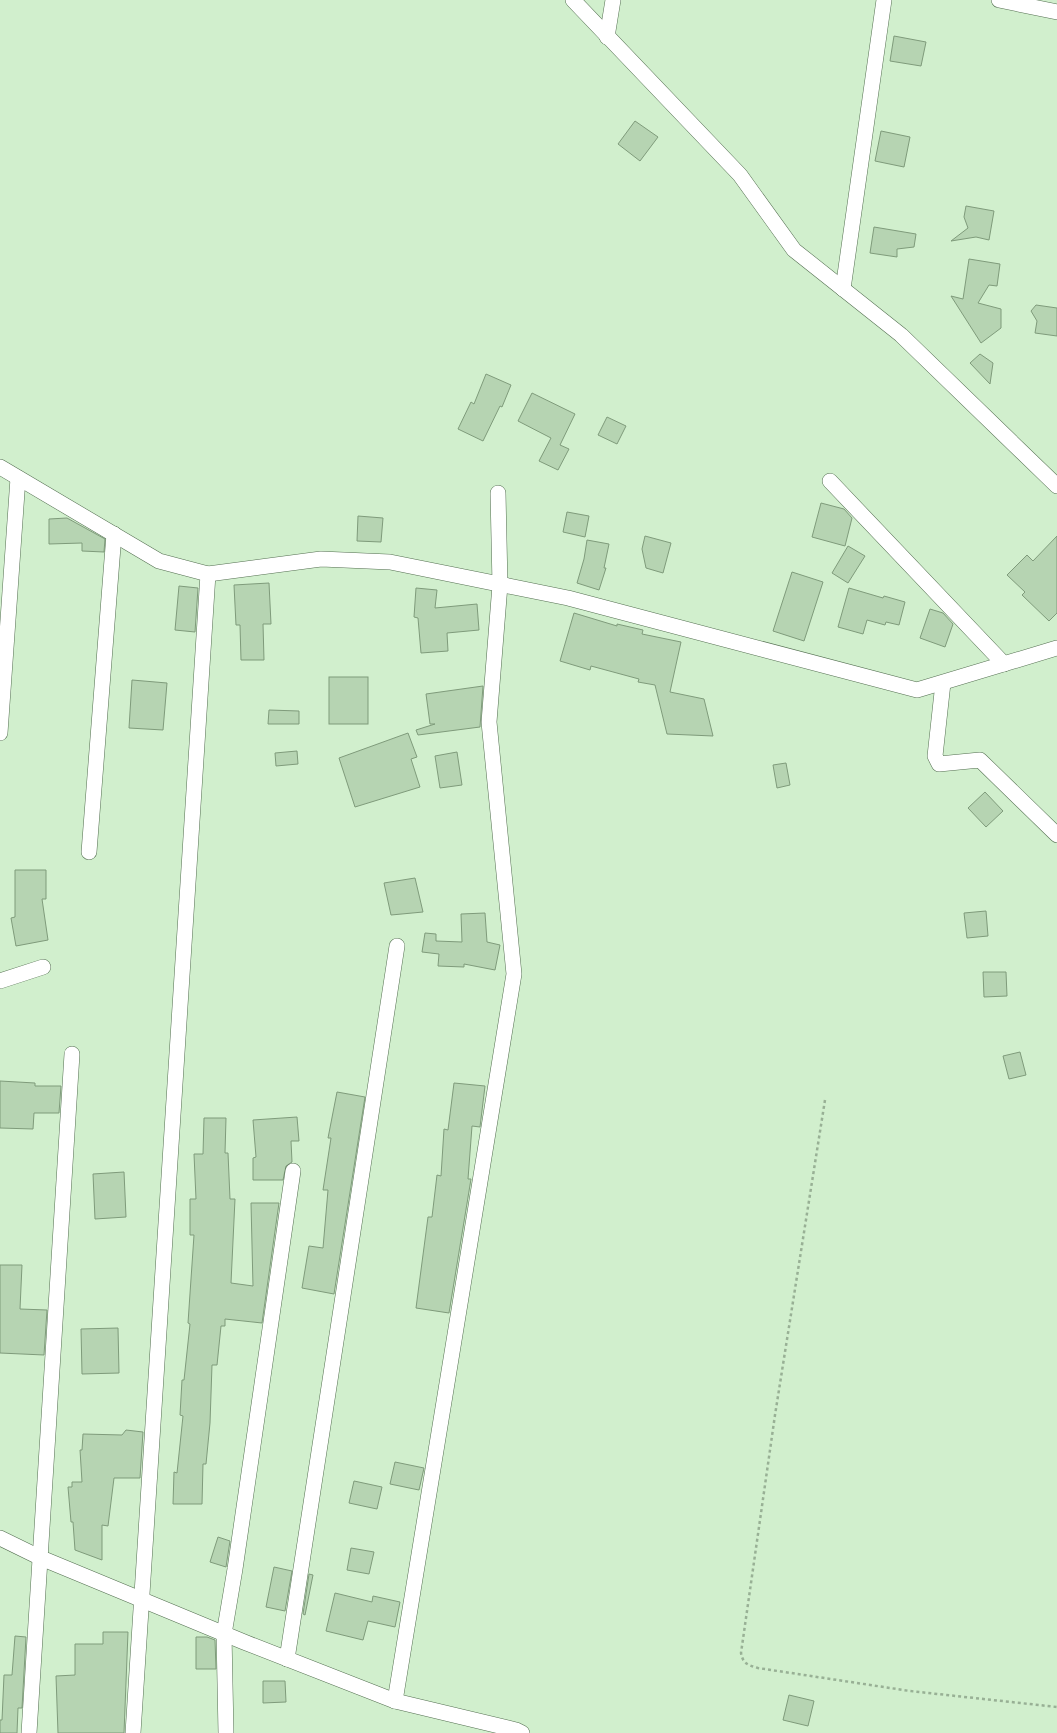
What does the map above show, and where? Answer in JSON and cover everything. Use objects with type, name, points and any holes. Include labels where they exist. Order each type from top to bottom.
[{"type":"street","points":[[573,0],[607,38],[740,175],[794,250],[901,335],[1057,486]]},
{"type":"street","points":[[607,38],[614,0]]},
{"type":"street","points":[[843,289],[884,0]]},
{"type":"street","points":[[999,0],[1057,12]]},
{"type":"street","points":[[0,467],[159,561],[208,574],[321,559],[390,562],[568,598],[917,690],[1057,648]]},
{"type":"street","points":[[0,733],[18,478]]},
{"type":"street","points":[[830,481],[1004,664]]},
{"type":"street","points":[[395,1701],[514,974],[490,722],[500,585],[498,493]]},
{"type":"street","points":[[89,852],[114,534]]},
{"type":"street","points":[[133,1733],[208,574]]},
{"type":"street","points":[[943,682],[935,756],[939,764],[980,760],[1057,835]]},
{"type":"street","points":[[286,1659],[397,946]]},
{"type":"street","points":[[0,981],[43,967]]},
{"type":"street","points":[[29,1733],[72,1054]]},
{"type":"street","points":[[226,1733],[224,1634],[235,1569],[293,1171]]},
{"type":"street","points":[[0,1538],[41,1558],[224,1634],[395,1701],[516,1730],[522,1733]]},
{"type":"path","points":[[825,1100],[740,1653],[742,1660],[747,1665],[758,1668],[910,1692],[1057,1707]]},
{"type":"building","points":[[894,36],[926,42],[921,66],[890,61]]},
{"type":"building","points":[[635,121],[658,137],[640,161],[618,144]]},
{"type":"building","points":[[881,131],[910,137],[904,167],[875,161]]},
{"type":"building","points":[[966,206],[994,211],[989,240],[976,237],[951,241],[968,228],[964,217]]},
{"type":"building","points":[[874,227],[916,234],[914,247],[897,249],[897,257],[870,253]]},
{"type":"building","points":[[969,259],[1000,264],[997,286],[989,285],[978,303],[1001,309],[1001,328],[981,343],[951,296],[963,299]]},
{"type":"building","points":[[1036,305],[1057,308],[1057,336],[1035,333],[1037,321],[1031,311]]},
{"type":"building","points":[[980,354],[993,363],[990,384],[970,363]]},
{"type":"building","points":[[486,374],[511,385],[502,407],[500,406],[483,441],[458,429],[471,402],[474,404]]},
{"type":"building","points":[[532,393],[575,414],[560,445],[569,449],[558,470],[539,461],[551,438],[518,421]]},
{"type":"building","points":[[607,417],[626,426],[617,444],[598,435]]},
{"type":"building","points":[[821,503],[844,509],[852,518],[845,546],[812,537]]},
{"type":"building","points":[[567,512],[589,516],[585,537],[563,532]]},
{"type":"building","points":[[358,516],[383,518],[381,542],[357,541]]},
{"type":"building","points":[[67,518],[105,539],[104,552],[82,551],[82,543],[49,544],[49,519]]},
{"type":"building","points":[[645,536],[671,543],[663,573],[646,568],[642,549]]},
{"type":"building","points":[[1057,536],[1057,613],[1049,621],[1022,595],[1025,592],[1007,575],[1027,555],[1033,561]]},
{"type":"building","points":[[587,540],[609,544],[604,568],[606,568],[599,590],[577,583],[584,559]]},
{"type":"building","points":[[848,546],[865,556],[848,583],[832,573]]},
{"type":"building","points":[[792,572],[823,582],[804,641],[773,631]]},
{"type":"building","points":[[269,583],[271,624],[263,624],[264,660],[241,660],[240,625],[236,625],[234,585]]},
{"type":"building","points":[[179,586],[198,588],[195,632],[175,630]]},
{"type":"building","points":[[416,588],[437,590],[435,608],[477,604],[479,630],[447,633],[448,651],[421,653],[418,618],[414,617]]},
{"type":"building","points":[[849,588],[883,598],[884,596],[905,602],[899,625],[886,622],[885,625],[867,620],[863,634],[838,627]]},
{"type":"building","points":[[930,609],[943,613],[953,624],[945,647],[920,638]]},
{"type":"building","points":[[574,613],[617,626],[617,624],[643,630],[642,634],[681,642],[670,692],[704,699],[713,736],[667,734],[655,685],[638,682],[639,679],[591,666],[590,670],[560,661]]},
{"type":"building","points":[[329,677],[368,677],[368,724],[329,724]]},
{"type":"building","points":[[132,680],[167,683],[163,730],[129,728]]},
{"type":"building","points":[[483,686],[480,727],[418,735],[416,730],[435,724],[430,724],[426,694]]},
{"type":"building","points":[[269,710],[299,711],[299,724],[268,724]]},
{"type":"building","points":[[408,733],[417,757],[411,759],[420,787],[355,807],[339,758]]},
{"type":"building","points":[[297,751],[298,764],[276,766],[275,753]]},
{"type":"building","points":[[457,752],[462,785],[440,788],[435,756]]},
{"type":"building","points":[[786,763],[790,785],[777,788],[773,765]]},
{"type":"building","points":[[985,792],[1003,811],[986,827],[968,808]]},
{"type":"building","points":[[15,870],[46,870],[46,899],[42,899],[48,940],[16,946],[11,918],[15,917]]},
{"type":"building","points":[[415,878],[423,912],[391,915],[384,883]]},
{"type":"building","points":[[986,911],[988,936],[967,938],[964,913]]},
{"type":"building","points":[[485,913],[487,942],[500,945],[495,970],[464,964],[464,967],[438,966],[439,954],[422,952],[425,933],[436,934],[436,941],[462,942],[461,914]]},
{"type":"building","points":[[983,972],[1006,972],[1007,996],[984,997]]},
{"type":"building","points":[[1020,1052],[1026,1075],[1009,1079],[1003,1056]]},
{"type":"building","points":[[0,1081],[35,1083],[35,1086],[61,1086],[59,1113],[34,1113],[33,1129],[0,1128]]},
{"type":"building","points":[[454,1083],[485,1086],[480,1127],[472,1126],[468,1179],[471,1179],[449,1313],[416,1308],[428,1217],[432,1217],[437,1175],[441,1176],[444,1129],[448,1130]]},
{"type":"building","points":[[337,1092],[365,1097],[334,1294],[302,1288],[309,1246],[323,1248],[328,1190],[323,1190],[331,1138],[328,1138]]},
{"type":"building","points":[[297,1117],[299,1141],[291,1141],[292,1162],[286,1166],[283,1180],[253,1180],[253,1158],[256,1157],[253,1120]]},
{"type":"building","points":[[204,1118],[226,1118],[225,1153],[228,1153],[230,1199],[235,1199],[231,1283],[253,1286],[251,1203],[279,1203],[262,1323],[225,1319],[225,1326],[221,1326],[217,1365],[212,1365],[210,1423],[206,1464],[203,1464],[202,1504],[173,1504],[174,1472],[177,1473],[183,1416],[180,1415],[182,1380],[184,1380],[190,1324],[188,1323],[194,1235],[190,1235],[190,1199],[196,1199],[194,1154],[203,1154]]},
{"type":"building","points":[[124,1172],[126,1217],[95,1219],[93,1174]]},
{"type":"building","points":[[0,1265],[22,1265],[20,1309],[47,1310],[44,1355],[0,1353]]},
{"type":"building","points":[[118,1328],[119,1373],[82,1374],[81,1329]]},
{"type":"building","points":[[126,1430],[143,1432],[140,1478],[114,1478],[108,1526],[102,1525],[102,1560],[75,1550],[68,1487],[72,1487],[72,1482],[82,1482],[80,1450],[82,1450],[83,1434],[122,1435]]},
{"type":"building","points":[[395,1462],[424,1468],[419,1490],[390,1484]]},
{"type":"building","points":[[354,1481],[382,1487],[377,1509],[349,1503]]},
{"type":"building","points":[[218,1537],[230,1541],[226,1567],[210,1562]]},
{"type":"building","points":[[351,1548],[374,1552],[369,1574],[347,1570]]},
{"type":"building","points":[[274,1567],[292,1571],[285,1611],[266,1607]]},
{"type":"building","points":[[309,1574],[313,1575],[305,1615],[303,1614]]},
{"type":"building","points":[[335,1593],[372,1602],[373,1596],[400,1602],[395,1627],[368,1621],[363,1640],[326,1631]]},
{"type":"building","points":[[103,1632],[128,1632],[124,1733],[58,1733],[56,1676],[75,1675],[75,1644],[103,1644]]},
{"type":"building","points":[[15,1636],[26,1637],[22,1708],[18,1708],[17,1733],[0,1733],[4,1675],[12,1675]]},
{"type":"building","points":[[196,1637],[207,1637],[215,1640],[216,1669],[196,1669]]},
{"type":"building","points":[[263,1681],[285,1681],[286,1702],[263,1703]]},
{"type":"building","points":[[789,1695],[814,1701],[808,1726],[783,1720]]}]
